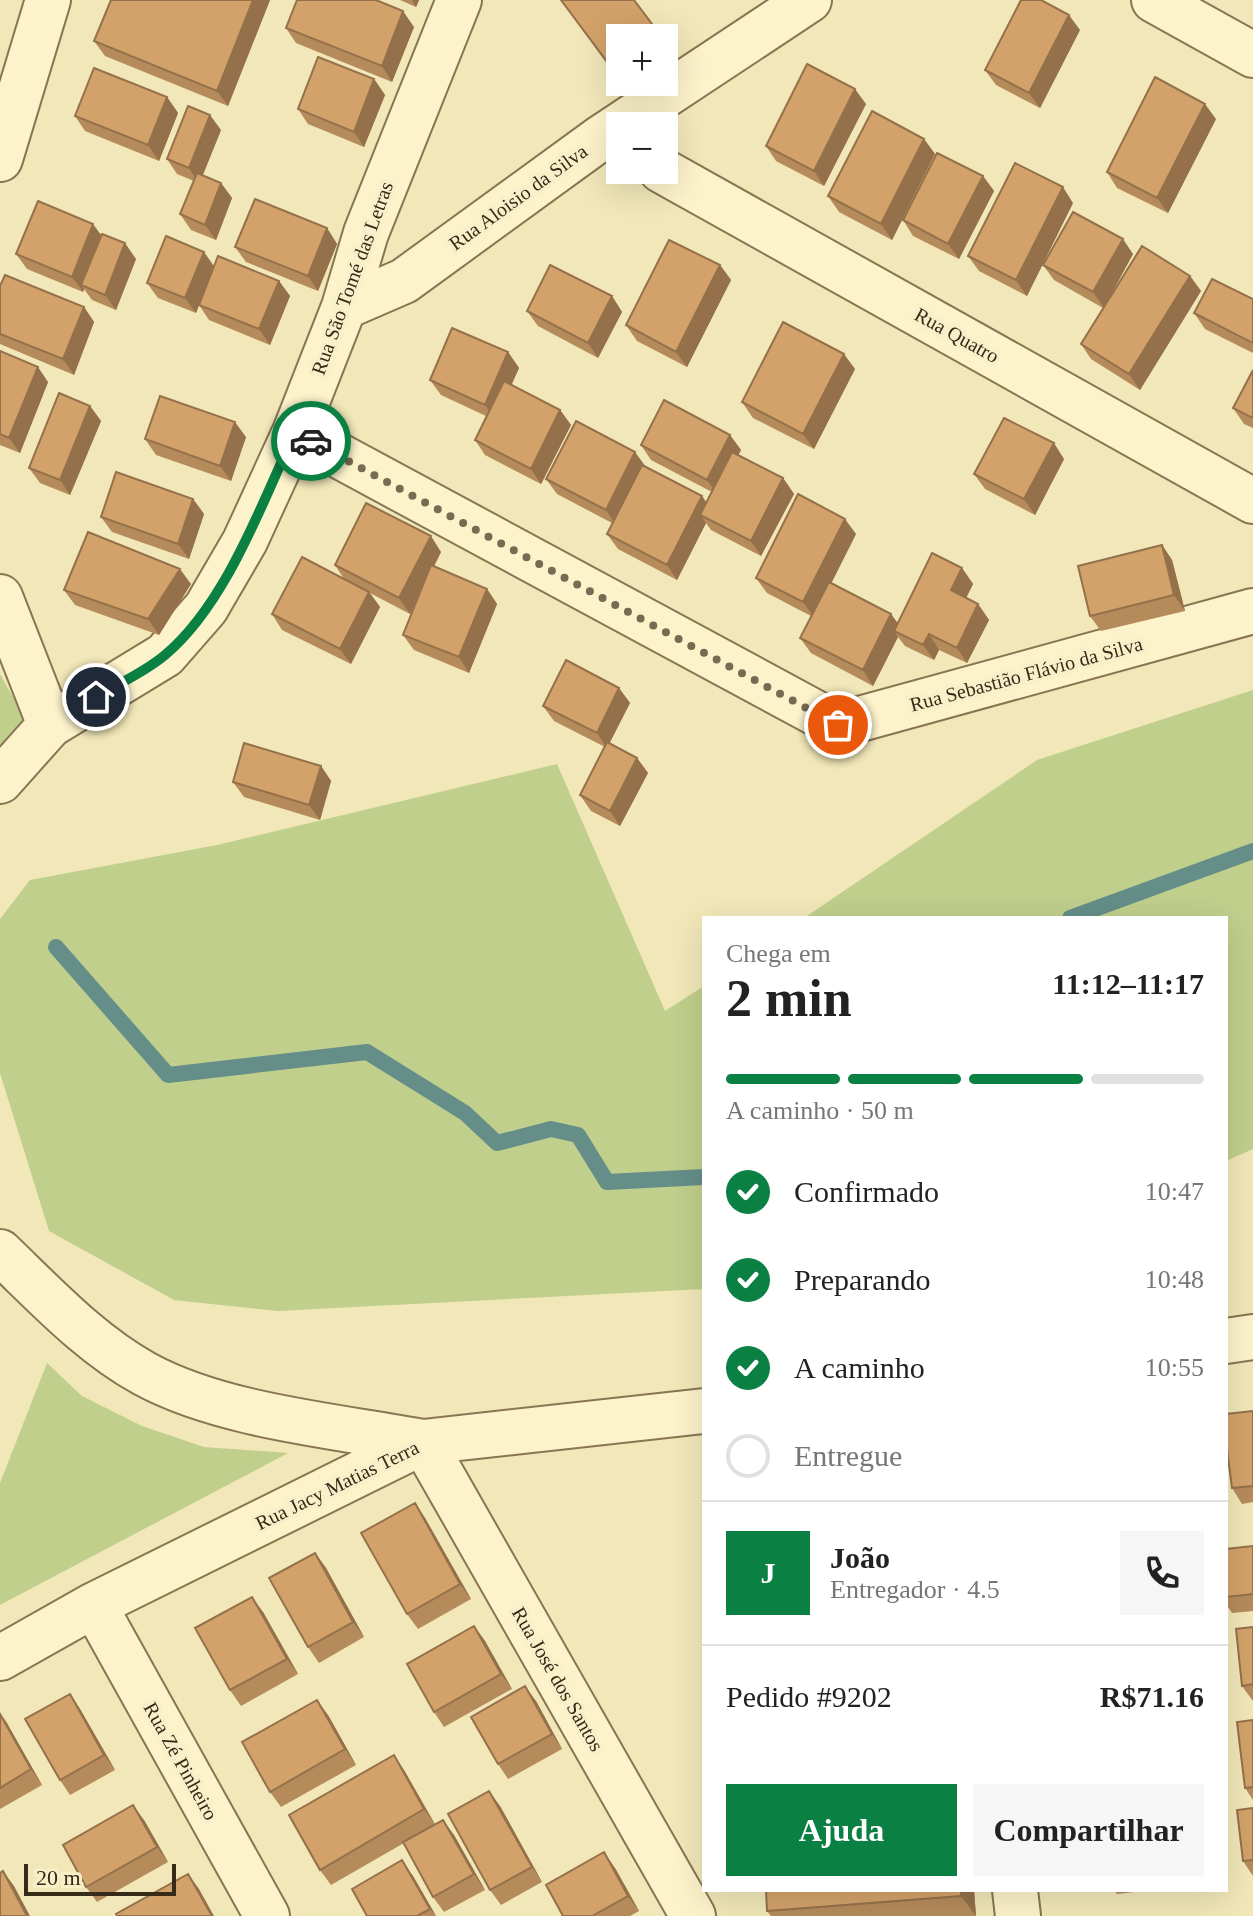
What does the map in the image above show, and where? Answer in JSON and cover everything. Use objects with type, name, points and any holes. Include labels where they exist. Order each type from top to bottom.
[{"type":"street","points":[[0,159],[48,0]]},
{"type":"street","name":"Rua São Tomé das Letras","points":[[0,781],[50,725],[165,655],[206,608],[245,541],[295,432],[344,307],[366,233],[459,0]]},
{"type":"street","name":"Rua Aloisio da Silva","points":[[653,112],[809,0]]},
{"type":"street","points":[[1154,0],[1253,55]]},
{"type":"street","name":"Rua Aloisio da Silva","points":[[344,307],[404,281],[606,145]]},
{"type":"street","name":"Rua Quatro","points":[[678,180],[1253,501]]},
{"type":"street","name":"Rua Sebastião Flávio da Silva","points":[[295,432],[838,725],[1253,611]]},
{"type":"street","points":[[0,597],[50,725]]},
{"type":"street","points":[[0,1252],[83,1330],[145,1374],[215,1403],[423,1442]]},
{"type":"street","points":[[1228,1341],[1253,1337]]},
{"type":"street","name":"Rua Jacy Matias Terra","points":[[0,1658],[94,1605],[423,1442],[702,1411]]},
{"type":"street","name":"Rua José dos Santos","points":[[423,1442],[693,1916]]},
{"type":"street","name":"Rua Zé Pinheiro","points":[[94,1605],[267,1916]]},
{"type":"street","points":[[1015,1892],[1018,1916]]},
{"type":"green space","points":[[0,674],[30,727],[0,757]]},
{"type":"green space","points":[[1253,690],[1253,1149],[1228,1160],[1228,916],[807,916],[1037,760]]},
{"type":"green space","points":[[557,764],[665,1011],[702,987],[702,1289],[278,1311],[174,1300],[49,1231],[0,1073],[0,919],[30,880],[217,845]]},
{"type":"green space","points":[[47,1363],[82,1396],[142,1426],[204,1447],[288,1453],[0,1605],[0,1483]]},
{"type":"building","points":[[111,0],[253,0],[217,91],[94,41]]},
{"type":"building","points":[[297,0],[376,0],[403,11],[382,66],[286,28]]},
{"type":"building","points":[[561,0],[634,0],[652,24],[606,24],[606,60]]},
{"type":"building","points":[[1021,0],[1041,0],[1069,15],[1029,93],[985,70]]},
{"type":"building","points":[[318,57],[374,79],[354,132],[298,109]]},
{"type":"building","points":[[807,64],[855,89],[814,171],[766,146]]},
{"type":"building","points":[[94,68],[167,97],[148,145],[75,116]]},
{"type":"building","points":[[1155,77],[1205,104],[1157,198],[1107,172]]},
{"type":"building","points":[[188,106],[210,115],[189,168],[167,159]]},
{"type":"building","points":[[872,111],[924,139],[881,224],[828,196]]},
{"type":"building","points":[[937,153],[983,176],[948,244],[903,220]]},
{"type":"building","points":[[1015,163],[1063,187],[1016,280],[968,256]]},
{"type":"building","points":[[197,173],[221,183],[205,225],[180,214]]},
{"type":"building","points":[[255,199],[327,228],[308,276],[235,247]]},
{"type":"building","points":[[38,201],[93,224],[72,277],[16,254]]},
{"type":"building","points":[[1073,212],[1123,239],[1093,292],[1043,265]]},
{"type":"building","points":[[102,234],[125,243],[105,295],[81,285]]},
{"type":"building","points":[[166,236],[204,252],[185,298],[147,283]]},
{"type":"building","points":[[669,240],[720,265],[676,352],[626,325]]},
{"type":"building","points":[[1142,246],[1190,276],[1129,374],[1081,344]]},
{"type":"building","points":[[218,256],[279,281],[259,329],[199,305]]},
{"type":"building","points":[[550,265],[612,296],[588,343],[527,311]]},
{"type":"building","points":[[5,275],[84,307],[63,359],[0,334],[0,286]]},
{"type":"building","points":[[1212,279],[1253,299],[1253,343],[1194,313]]},
{"type":"building","points":[[783,322],[844,354],[803,434],[742,402]]},
{"type":"building","points":[[452,328],[508,352],[485,405],[430,380]]},
{"type":"building","points":[[0,351],[38,367],[9,438],[0,434]]},
{"type":"building","points":[[1253,370],[1253,418],[1233,408]]},
{"type":"building","points":[[504,381],[560,410],[531,469],[475,440]]},
{"type":"building","points":[[59,393],[90,406],[60,480],[29,468]]},
{"type":"building","points":[[160,396],[235,422],[220,466],[145,439]]},
{"type":"building","points":[[664,400],[730,435],[707,480],[641,445]]},
{"type":"building","points":[[1004,418],[1054,443],[1024,499],[974,474]]},
{"type":"building","points":[[576,421],[635,452],[606,510],[546,479]]},
{"type":"building","points":[[732,452],[783,478],[751,541],[700,515]]},
{"type":"building","points":[[642,465],[702,496],[667,565],[607,534]]},
{"type":"building","points":[[116,472],[193,499],[178,544],[101,517]]},
{"type":"building","points":[[798,494],[845,519],[803,602],[756,578]]},
{"type":"building","points":[[366,503],[431,536],[399,598],[335,565]]},
{"type":"building","points":[[88,532],[180,569],[148,619],[64,590]]},
{"type":"building","points":[[1162,545],[1174,595],[1090,616],[1078,566]]},
{"type":"building","points":[[932,553],[962,568],[951,590],[978,604],[957,648],[929,634],[923,645],[894,631]]},
{"type":"building","points":[[302,557],[369,592],[340,649],[272,614]]},
{"type":"building","points":[[431,565],[487,589],[459,657],[403,635]]},
{"type":"building","points":[[829,582],[891,614],[863,670],[800,638]]},
{"type":"building","points":[[566,660],[619,688],[597,733],[543,706]]},
{"type":"building","points":[[607,742],[637,758],[610,811],[580,795]]},
{"type":"building","points":[[244,743],[321,766],[309,805],[233,782]]},
{"type":"building","points":[[1253,1411],[1253,1486],[1232,1488],[1228,1414]]},
{"type":"building","points":[[415,1503],[460,1584],[407,1614],[361,1533]]},
{"type":"building","points":[[1253,1546],[1253,1594],[1228,1597],[1228,1549]]},
{"type":"building","points":[[315,1553],[353,1622],[308,1647],[269,1578]]},
{"type":"building","points":[[252,1597],[287,1659],[230,1690],[195,1628]]},
{"type":"building","points":[[474,1626],[501,1674],[434,1712],[407,1664]]},
{"type":"building","points":[[1253,1627],[1253,1684],[1242,1686],[1236,1629]]},
{"type":"building","points":[[525,1686],[552,1734],[498,1764],[471,1717]]},
{"type":"building","points":[[70,1694],[104,1755],[60,1780],[25,1719]]},
{"type":"building","points":[[317,1700],[345,1749],[270,1792],[242,1742]]},
{"type":"building","points":[[0,1714],[31,1769],[0,1788]]},
{"type":"building","points":[[1253,1720],[1253,1787],[1245,1788],[1237,1722]]},
{"type":"building","points":[[394,1755],[424,1809],[320,1870],[289,1815]]},
{"type":"building","points":[[489,1791],[532,1867],[490,1890],[448,1814]]},
{"type":"building","points":[[133,1805],[157,1847],[86,1887],[63,1845]]},
{"type":"building","points":[[1253,1808],[1253,1860],[1243,1861],[1237,1810]]},
{"type":"building","points":[[443,1820],[474,1874],[433,1897],[403,1842]]},
{"type":"building","points":[[604,1852],[628,1896],[592,1916],[563,1916],[546,1885]]},
{"type":"building","points":[[402,1860],[430,1909],[417,1916],[367,1916],[352,1889]]},
{"type":"building","points":[[3,1871],[27,1916],[0,1916],[0,1873]]},
{"type":"building","points":[[188,1874],[212,1916],[117,1916],[116,1914]]},
{"type":"building","points":[[766,1892],[961,1892],[961,1896],[767,1911]]},
{"type":"waterway","points":[[1075,916],[1253,851]]},
{"type":"waterway","points":[[56,947],[168,1075],[367,1052],[465,1113],[497,1143],[551,1129],[578,1135],[607,1182],[702,1177]]},
{"type":"way so far","points":[[311,441],[838,725]]},
{"type":"route","points":[[96,697],[165,655],[206,608],[245,541],[295,432],[311,441]]}]
